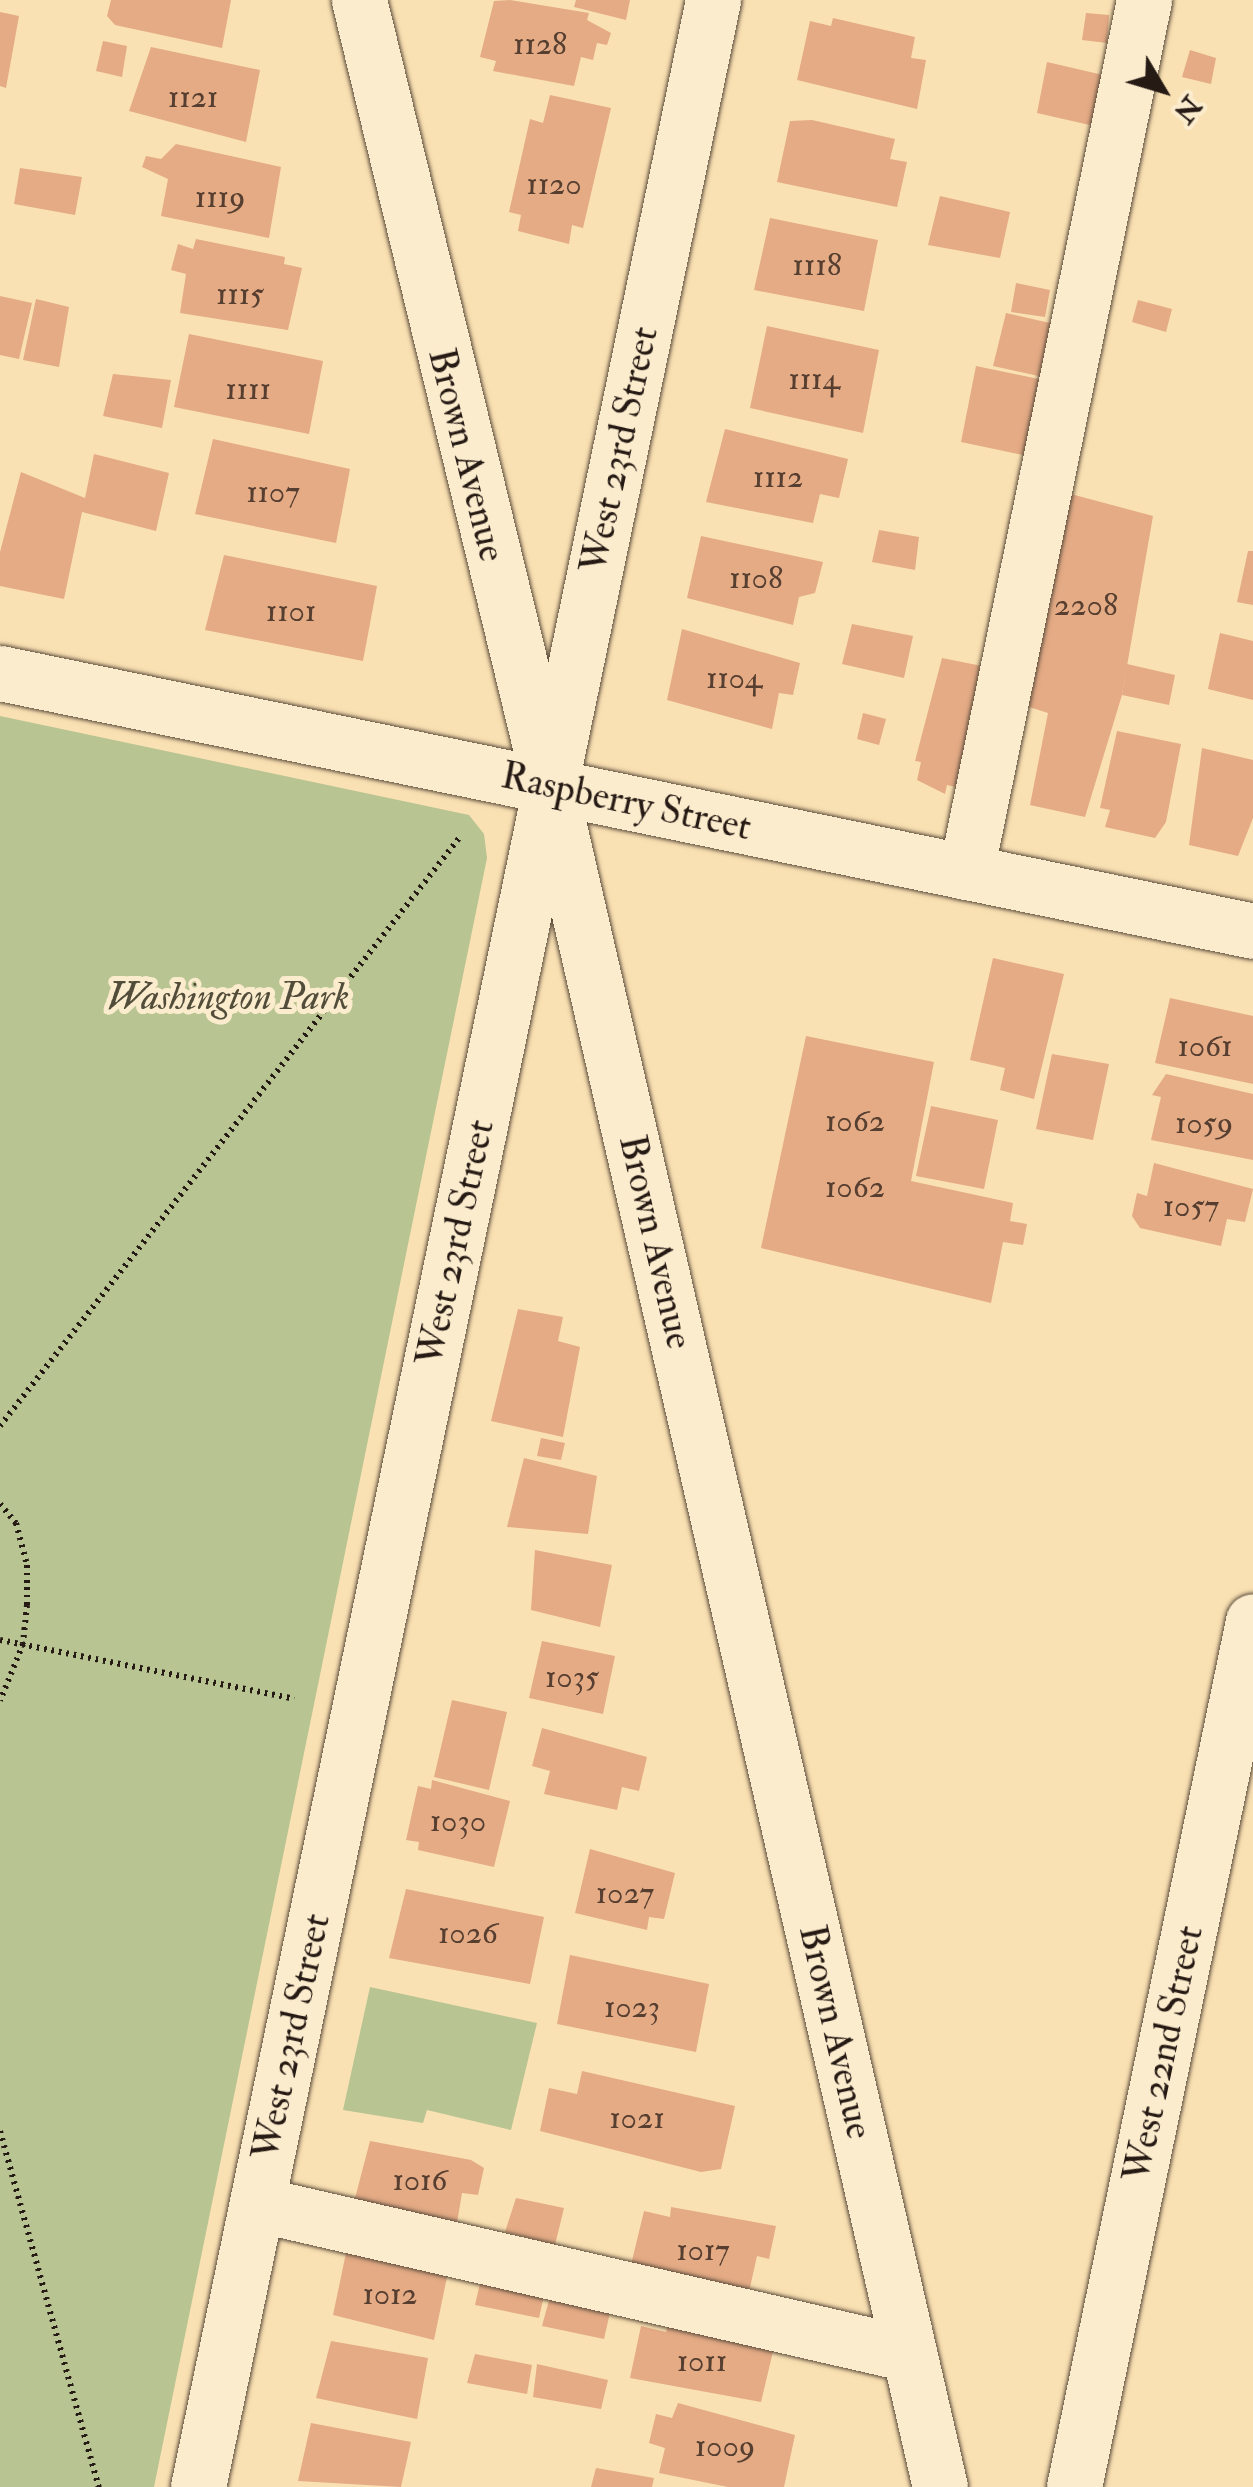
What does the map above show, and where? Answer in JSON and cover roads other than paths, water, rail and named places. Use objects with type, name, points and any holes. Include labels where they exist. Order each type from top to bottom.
[{"type":"street","name":"Brown Avenue","points":[[359,0],[550,787],[940,2487]]},
{"type":"street","name":"West 23rd Street","points":[[198,2487],[714,0]]},
{"type":"street","points":[[966,872],[1144,0]]},
{"type":"street","name":"Raspberry Street","points":[[0,674],[1253,931]]},
{"type":"street","name":"West 22nd Street","points":[[1074,2487],[1253,1621]]},
{"type":"street","points":[[257,2204],[909,2354]]},
{"type":"park label","name":"Washington Park","points":[[228,998]]}]
